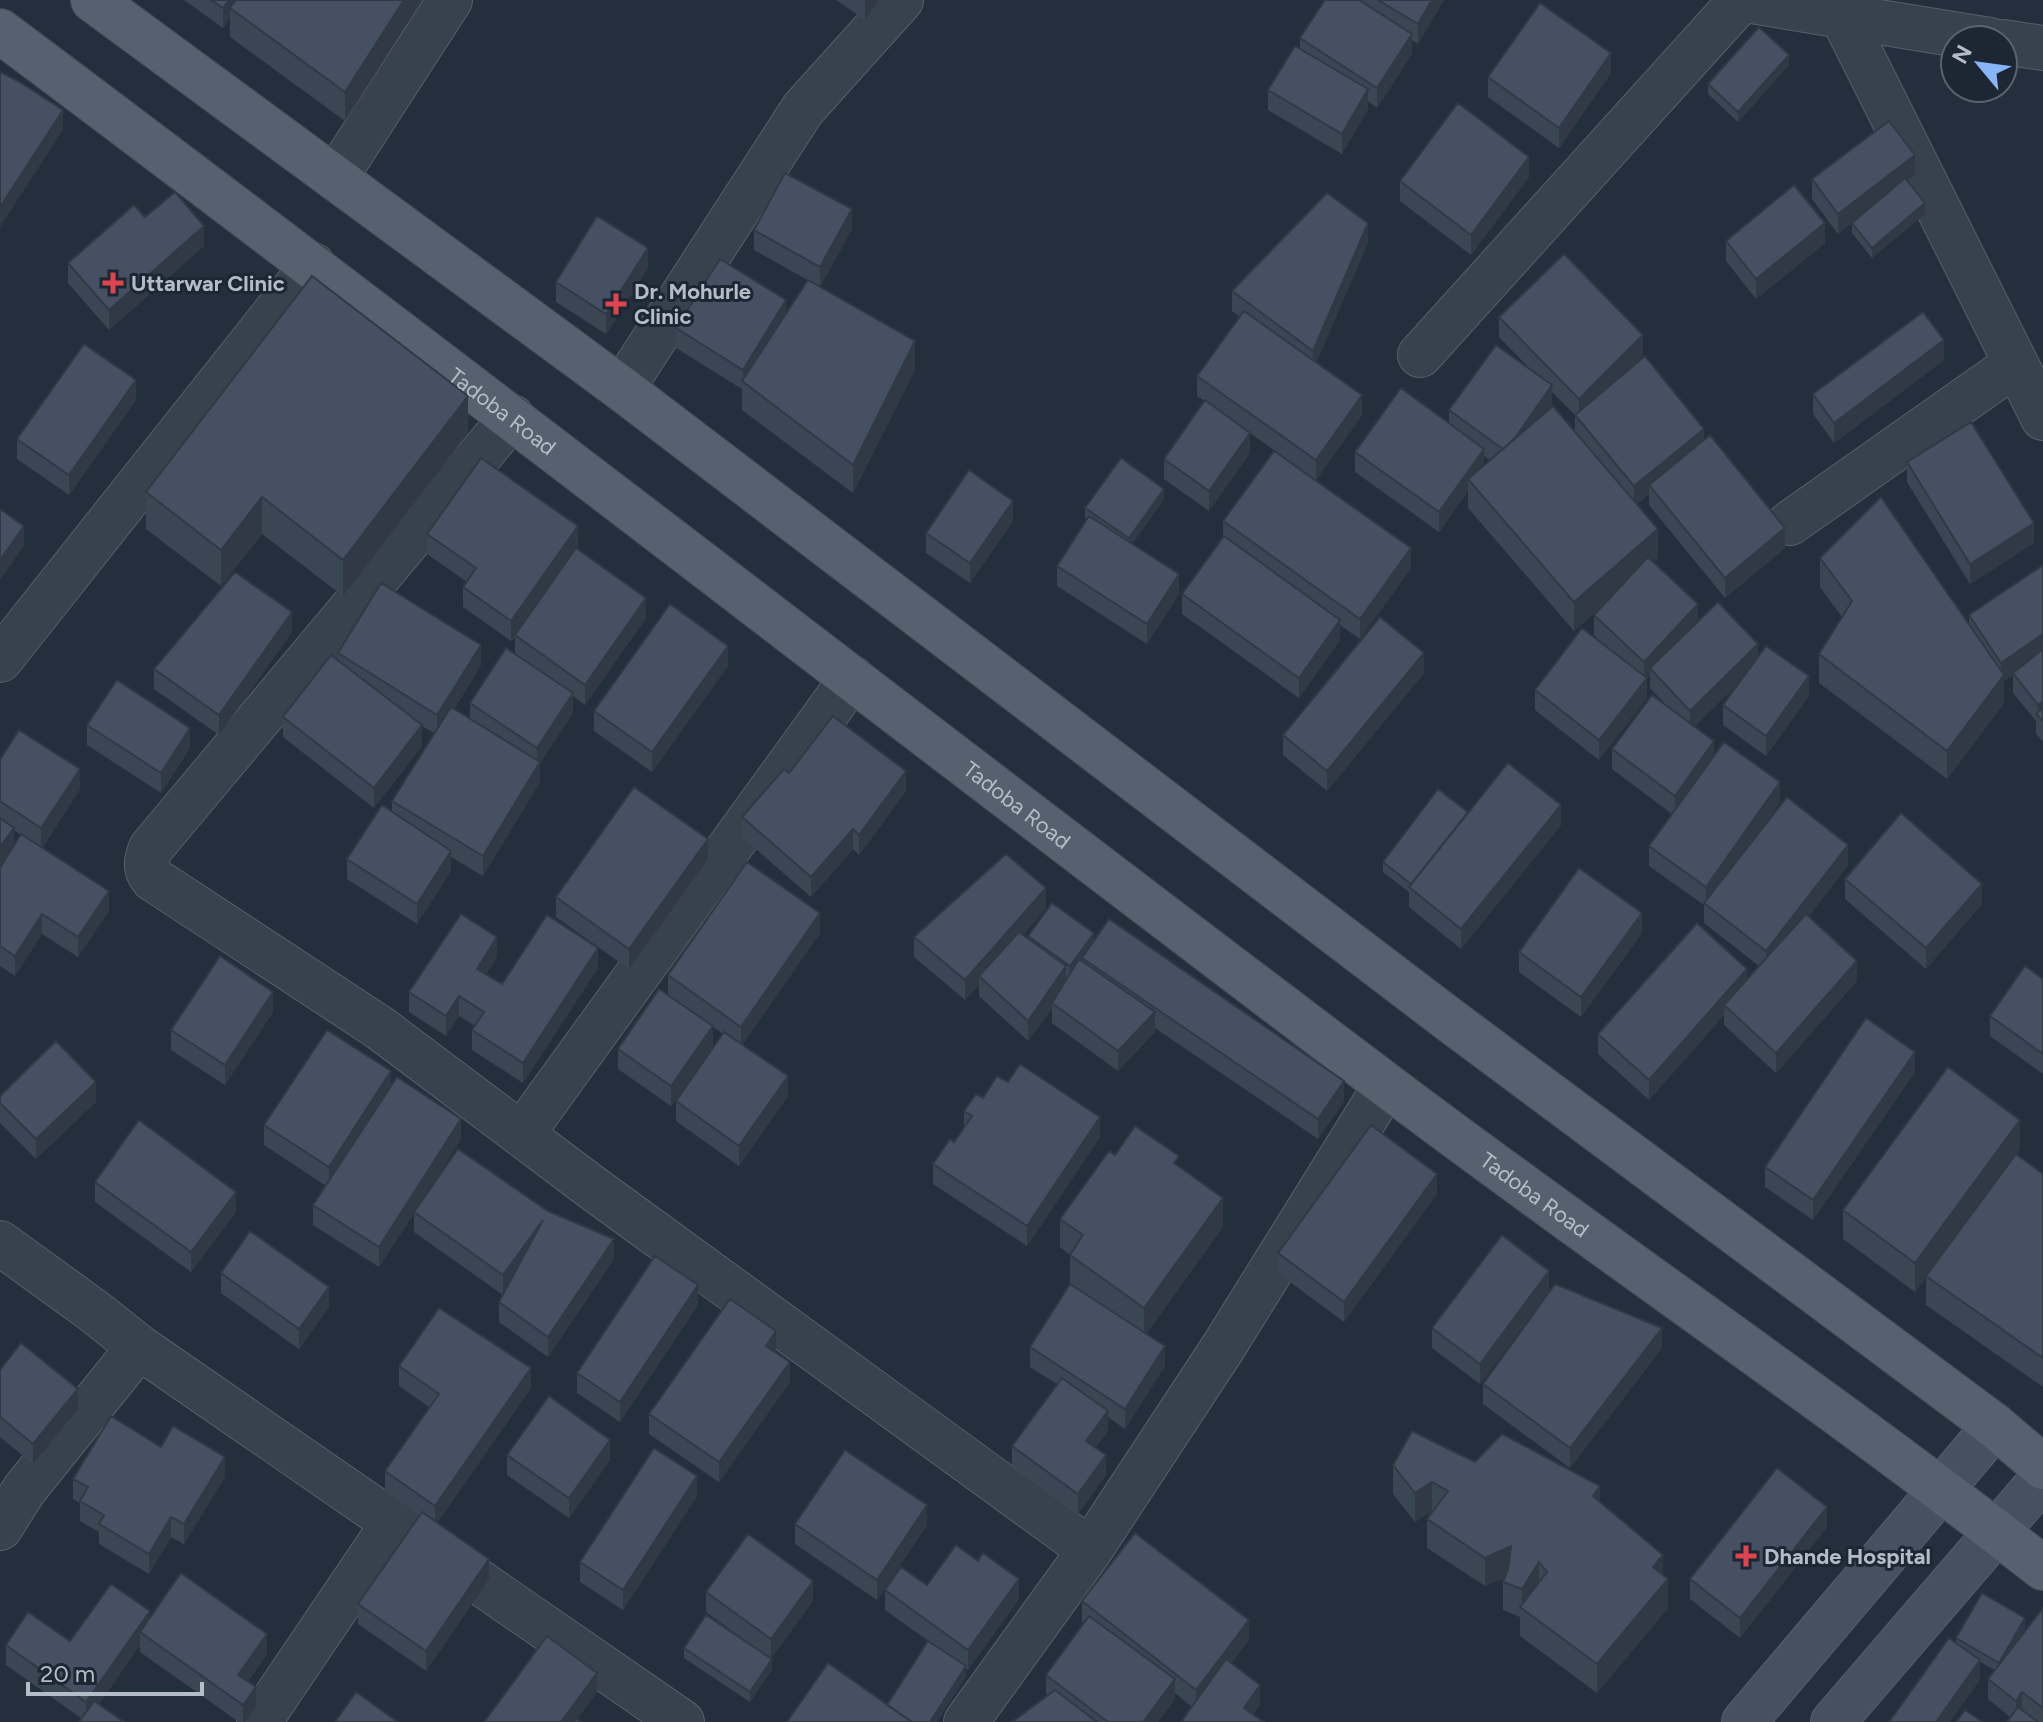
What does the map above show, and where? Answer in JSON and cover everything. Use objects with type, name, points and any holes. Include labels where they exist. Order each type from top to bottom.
[{"type":"main road","points":[[93,0],[622,389],[1447,1018],[1995,1426],[2043,1467]]},
{"type":"main road","name":"Tadoba Road","points":[[0,31],[313,265],[1386,1085],[1942,1488],[2043,1568]]},
{"type":"street","points":[[335,178],[450,0]]},
{"type":"street","points":[[622,389],[803,109],[901,0]]},
{"type":"street","points":[[1420,355],[1743,0],[1841,8],[1939,29]]},
{"type":"street","points":[[1841,8],[2014,365],[2043,418]]},
{"type":"street","points":[[2019,44],[2043,48]]},
{"type":"street","points":[[0,660],[313,265]]},
{"type":"street","points":[[1790,523],[2014,365]]},
{"type":"street","points":[[512,417],[151,848],[146,863],[148,873],[380,1028],[1090,1550]]},
{"type":"street","points":[[522,1134],[852,678]]},
{"type":"street","points":[[966,1722],[1090,1550],[1224,1346],[1386,1085]]},
{"type":"street","points":[[0,1243],[139,1347],[682,1722]]},
{"type":"street","points":[[0,1528],[12,1481],[139,1347]]},
{"type":"street","points":[[1744,1722],[1995,1426]]},
{"type":"street","points":[[1833,1722],[2043,1478]]},
{"type":"street","points":[[259,1722],[394,1522]]},
{"type":"building","points":[[211,0],[229,0],[223,8]]},
{"type":"building","points":[[236,0],[404,0],[345,92],[230,8]]},
{"type":"building","points":[[1325,0],[1359,0],[1412,34],[1377,88],[1300,38]]},
{"type":"building","points":[[1378,0],[1432,0],[1418,24]]},
{"type":"building","points":[[1540,3],[1611,53],[1559,128],[1488,77]]},
{"type":"building","points":[[1759,27],[1789,55],[1738,112],[1708,84]]},
{"type":"building","points":[[1295,46],[1368,89],[1342,134],[1268,90]]},
{"type":"building","points":[[0,72],[63,110],[0,207]]},
{"type":"building","points":[[1458,103],[1529,157],[1471,235],[1400,181]]},
{"type":"building","points":[[1889,121],[1915,155],[1838,214],[1812,179]]},
{"type":"building","points":[[785,173],[852,209],[820,267],[754,230]]},
{"type":"building","points":[[1905,178],[1925,203],[1872,248],[1852,223]]},
{"type":"building","points":[[1794,185],[1825,223],[1756,279],[1726,241]]},
{"type":"building","points":[[175,192],[204,226],[109,310],[68,263],[134,205],[145,217]]},
{"type":"building","points":[[1327,193],[1368,223],[1313,351],[1232,291]]},
{"type":"building","points":[[597,216],[648,248],[606,314],[556,282]]},
{"type":"building","points":[[1564,254],[1643,335],[1579,399],[1499,317]]},
{"type":"building","points":[[720,259],[786,300],[743,370],[676,328]]},
{"type":"building","points":[[312,276],[468,396],[343,560],[262,497],[221,550],[146,492]]},
{"type":"building","points":[[808,280],[915,341],[853,465],[742,381]]},
{"type":"building","points":[[1244,311],[1362,395],[1316,460],[1197,376]]},
{"type":"building","points":[[1923,312],[1944,340],[1834,423],[1813,394]]},
{"type":"building","points":[[84,344],[136,380],[69,475],[17,439]]},
{"type":"building","points":[[1496,345],[1552,385],[1515,438],[1503,449],[1449,410]]},
{"type":"building","points":[[1645,356],[1704,429],[1634,486],[1575,415]]},
{"type":"building","points":[[1401,388],[1484,449],[1439,512],[1355,452]]},
{"type":"building","points":[[1205,400],[1250,433],[1209,491],[1164,459]]},
{"type":"building","points":[[1553,406],[1658,529],[1574,602],[1468,479]]},
{"type":"building","points":[[1971,422],[2034,523],[1970,564],[1907,462]]},
{"type":"building","points":[[1710,435],[1785,528],[1725,578],[1649,485]]},
{"type":"building","points":[[1274,451],[1411,548],[1360,619],[1223,521]]},
{"type":"building","points":[[481,458],[578,526],[511,621],[463,587],[476,568],[427,534]]},
{"type":"building","points":[[1121,458],[1164,489],[1129,538],[1085,508]]},
{"type":"building","points":[[969,470],[1013,501],[970,563],[926,533]]},
{"type":"building","points":[[1881,497],[2004,675],[1947,751],[1819,654],[1852,601],[1820,558]]},
{"type":"building","points":[[0,509],[24,526],[0,560]]},
{"type":"building","points":[[1089,516],[1179,574],[1147,624],[1057,566]]},
{"type":"building","points":[[1224,536],[1340,620],[1299,678],[1182,594]]},
{"type":"building","points":[[576,548],[646,598],[585,685],[515,635]]},
{"type":"building","points":[[1648,557],[1698,604],[1644,662],[1594,615]]},
{"type":"building","points":[[2043,565],[2043,634],[2001,663],[1969,615]]},
{"type":"building","points":[[235,572],[292,612],[219,715],[154,669]]},
{"type":"building","points":[[381,583],[481,645],[437,715],[338,653]]},
{"type":"building","points":[[1718,602],[1758,644],[1690,711],[1650,668]]},
{"type":"building","points":[[670,604],[728,646],[652,752],[594,711]]},
{"type":"building","points":[[1380,617],[1424,653],[1327,771],[1283,735]]},
{"type":"building","points":[[1582,628],[1647,678],[1599,740],[1535,690]]},
{"type":"building","points":[[1766,646],[1809,676],[1766,736],[1723,705]]},
{"type":"building","points":[[506,648],[573,693],[537,748],[470,703]]},
{"type":"building","points":[[2043,649],[2043,701],[2038,705],[2013,673]]},
{"type":"building","points":[[331,655],[422,725],[374,788],[283,717]]},
{"type":"building","points":[[117,680],[190,728],[161,773],[87,725]]},
{"type":"building","points":[[1652,695],[1714,741],[1675,796],[1612,749]]},
{"type":"building","points":[[451,707],[540,762],[483,856],[392,801]]},
{"type":"building","points":[[2043,708],[2043,721],[2036,714]]},
{"type":"building","points":[[833,716],[906,771],[859,835],[853,829],[811,877],[742,817],[784,769],[789,773]]},
{"type":"building","points":[[19,730],[80,769],[41,828],[0,801],[0,760]]},
{"type":"building","points":[[1724,742],[1780,782],[1706,887],[1649,846]]},
{"type":"building","points":[[1508,763],[1561,805],[1461,929],[1409,887]]},
{"type":"building","points":[[634,787],[708,839],[629,949],[556,897]]},
{"type":"building","points":[[1438,789],[1468,812],[1411,884],[1383,862]]},
{"type":"building","points":[[1787,797],[1848,845],[1766,951],[1704,903]]},
{"type":"building","points":[[382,805],[451,851],[417,904],[347,859]]},
{"type":"building","points":[[1901,813],[1982,884],[1926,948],[1845,879]]},
{"type":"building","points":[[0,818],[14,828],[0,847]]},
{"type":"building","points":[[21,834],[109,891],[78,937],[42,914],[15,956],[0,946],[0,868]]},
{"type":"building","points":[[1006,854],[1046,888],[965,980],[914,937]]},
{"type":"building","points":[[747,862],[820,913],[741,1027],[668,975]]},
{"type":"building","points":[[1579,868],[1642,913],[1581,997],[1519,952]]},
{"type":"building","points":[[1052,903],[1094,933],[1070,966],[1028,936]]},
{"type":"building","points":[[461,914],[497,937],[477,969],[502,984],[547,915],[598,948],[523,1063],[472,1030],[484,1012],[459,996],[446,1016],[409,992]]},
{"type":"building","points":[[1806,914],[1857,961],[1776,1053],[1724,1005]]},
{"type":"building","points":[[1109,919],[1344,1081],[1318,1119],[1082,958]]},
{"type":"building","points":[[1697,923],[1747,969],[1649,1080],[1598,1034]]},
{"type":"building","points":[[1019,932],[1066,966],[1028,1021],[979,976]]},
{"type":"building","points":[[220,956],[273,992],[225,1065],[171,1030]]},
{"type":"building","points":[[1079,959],[1155,1012],[1118,1051],[1052,1003]]},
{"type":"building","points":[[2025,966],[2043,979],[2043,1054],[1990,1016]]},
{"type":"building","points":[[659,989],[713,1026],[671,1086],[618,1049]]},
{"type":"building","points":[[1866,1018],[1915,1052],[1813,1200],[1765,1167]]},
{"type":"building","points":[[327,1030],[391,1071],[329,1167],[264,1125]]},
{"type":"building","points":[[724,1032],[788,1076],[739,1146],[676,1101]]},
{"type":"building","points":[[56,1041],[96,1082],[36,1139],[0,1103],[0,1096]]},
{"type":"building","points":[[1020,1064],[1100,1117],[1027,1226],[933,1164],[950,1139],[954,1142],[972,1116],[964,1111],[976,1094],[983,1098],[997,1076],[1008,1082]]},
{"type":"building","points":[[1948,1067],[2020,1120],[1915,1263],[1843,1210]]},
{"type":"building","points":[[397,1077],[461,1119],[379,1247],[313,1205]]},
{"type":"building","points":[[139,1120],[236,1192],[191,1252],[95,1182]]},
{"type":"building","points":[[1371,1125],[1437,1174],[1344,1302],[1278,1253]]},
{"type":"building","points":[[1135,1126],[1179,1156],[1174,1163],[1223,1198],[1144,1308],[1070,1255],[1083,1235],[1060,1219],[1109,1151],[1115,1155]]},
{"type":"building","points":[[458,1149],[548,1211],[614,1239],[548,1337],[499,1302],[543,1220],[503,1275],[414,1212]]},
{"type":"building","points":[[2016,1154],[2043,1174],[2043,1358],[1926,1276]]},
{"type":"building","points":[[250,1231],[329,1287],[299,1329],[221,1273]]},
{"type":"building","points":[[1502,1235],[1549,1271],[1480,1364],[1432,1328]]},
{"type":"building","points":[[655,1256],[698,1285],[620,1402],[577,1373]]},
{"type":"building","points":[[1070,1284],[1165,1346],[1125,1409],[1030,1347]]},
{"type":"building","points":[[1555,1284],[1662,1328],[1570,1448],[1483,1384]]},
{"type":"building","points":[[730,1299],[776,1331],[766,1346],[790,1362],[719,1462],[649,1414]]},
{"type":"building","points":[[439,1308],[531,1368],[435,1506],[385,1471],[439,1394],[399,1366]]},
{"type":"building","points":[[21,1343],[78,1389],[33,1444],[0,1417],[0,1370]]},
{"type":"building","points":[[1062,1378],[1108,1411],[1086,1441],[1106,1455],[1078,1494],[1012,1446]]},
{"type":"building","points":[[549,1396],[610,1440],[569,1498],[507,1455]]},
{"type":"building","points":[[111,1416],[161,1447],[173,1426],[225,1457],[184,1524],[171,1517],[149,1554],[99,1524],[104,1515],[80,1501],[88,1487],[73,1479]]},
{"type":"building","points":[[1412,1431],[1475,1462],[1502,1434],[1600,1486],[1593,1496],[1663,1555],[1653,1567],[1668,1579],[1597,1664],[1520,1607],[1547,1572],[1539,1562],[1522,1589],[1503,1582],[1511,1546],[1485,1558],[1427,1519],[1448,1491],[1432,1482],[1415,1493],[1393,1465]]},
{"type":"building","points":[[654,1448],[697,1476],[623,1590],[580,1562]]},
{"type":"building","points":[[845,1450],[927,1505],[877,1580],[795,1524]]},
{"type":"building","points":[[1777,1468],[1827,1507],[1740,1618],[1690,1579]]},
{"type":"building","points":[[422,1512],[489,1559],[426,1651],[358,1604]]},
{"type":"building","points":[[1135,1533],[1249,1620],[1196,1690],[1082,1601]]},
{"type":"building","points":[[748,1534],[813,1581],[771,1639],[706,1592]]},
{"type":"building","points":[[956,1545],[978,1561],[983,1553],[1019,1579],[968,1650],[885,1590],[901,1567],[927,1585]]},
{"type":"building","points":[[181,1573],[267,1634],[238,1675],[256,1687],[243,1705],[140,1632]]},
{"type":"building","points":[[111,1584],[150,1611],[86,1702],[6,1645],[28,1612],[70,1641]]},
{"type":"building","points":[[1982,1593],[2025,1618],[1999,1663],[1956,1638]]},
{"type":"building","points":[[2043,1608],[2043,1708],[2022,1692],[2016,1701],[1988,1679]]},
{"type":"building","points":[[706,1615],[772,1659],[750,1692],[684,1648]]},
{"type":"building","points":[[1089,1616],[1175,1679],[1143,1722],[1108,1722],[1046,1675]]},
{"type":"building","points":[[547,1636],[597,1673],[561,1722],[484,1722]]},
{"type":"building","points":[[1949,1638],[1980,1660],[1936,1722],[1889,1722]]},
{"type":"building","points":[[928,1641],[966,1666],[930,1722],[912,1722],[887,1705]]},
{"type":"building","points":[[1226,1659],[1260,1685],[1244,1708],[1264,1722],[1181,1722]]},
{"type":"building","points":[[828,1663],[912,1722],[787,1722]]},
{"type":"building","points":[[1055,1690],[1097,1722],[1012,1722]]},
{"type":"building","points":[[356,1692],[398,1722],[335,1722]]},
{"type":"building","points":[[94,1701],[124,1722],[79,1722]]},
{"type":"building","points":[[2018,1707],[2038,1722],[2007,1722]]},
{"type":"building","points":[[1965,1710],[1983,1722],[1956,1722]]},
{"type":"place","name":"Uttarwar Clinic","points":[[113,283]]},
{"type":"place","name":"Dr. Mohurle Clinic","points":[[616,304]]},
{"type":"place","name":"Dhande Hospital","points":[[1746,1556]]}]
